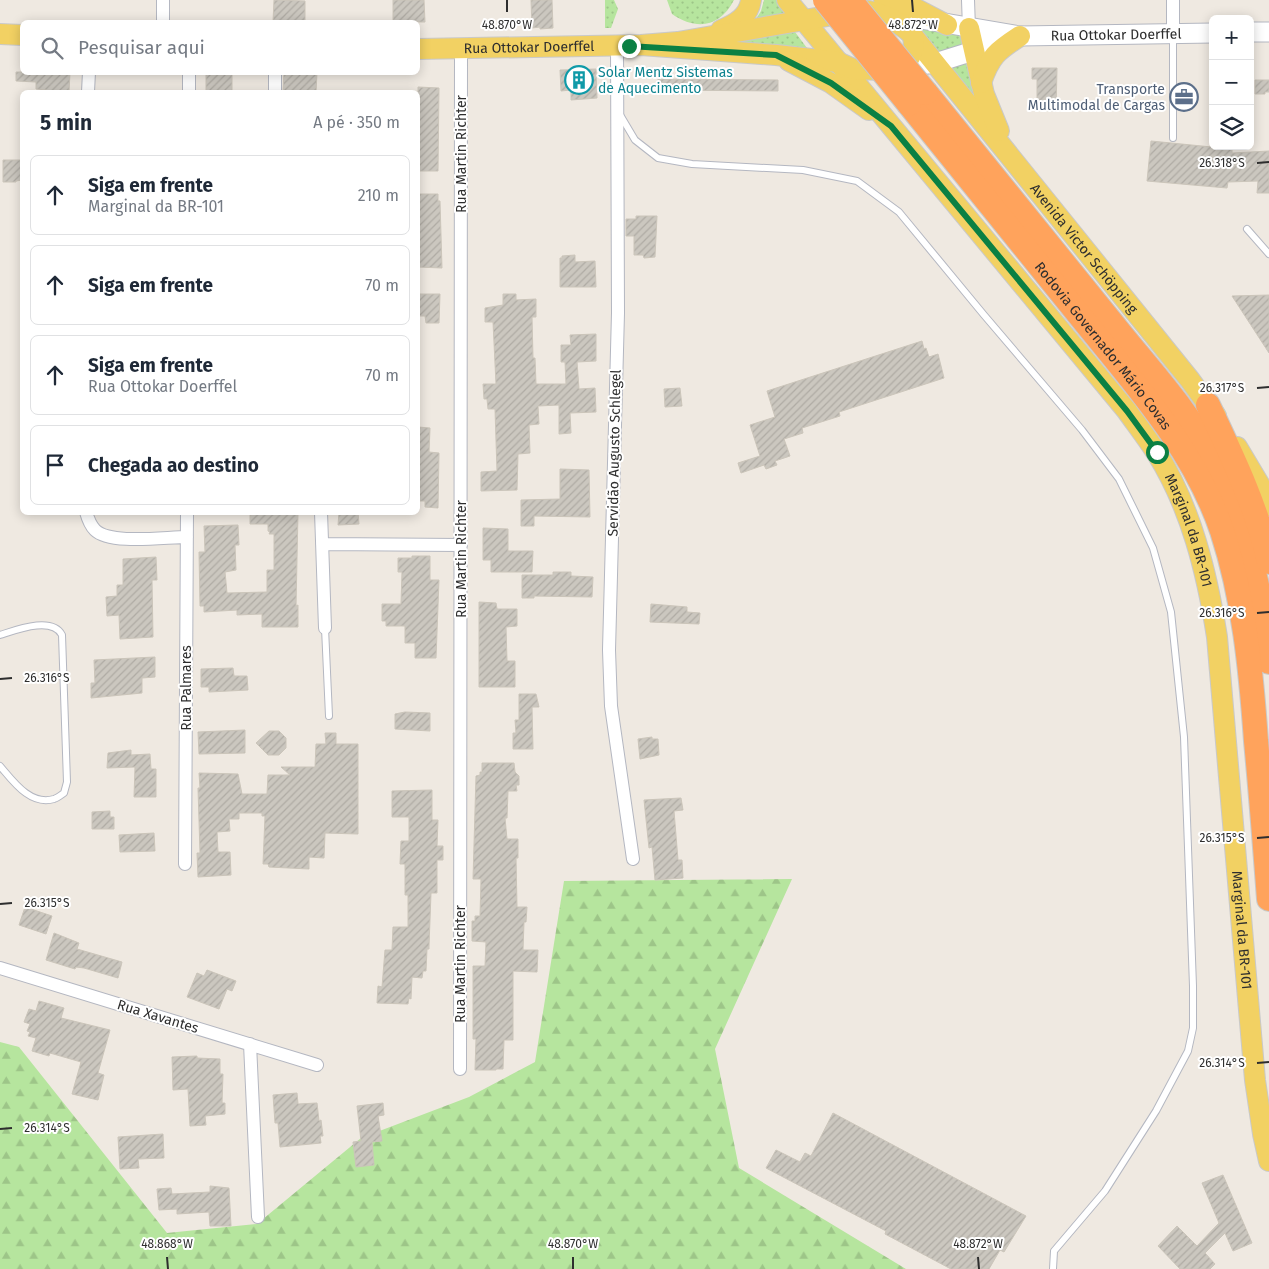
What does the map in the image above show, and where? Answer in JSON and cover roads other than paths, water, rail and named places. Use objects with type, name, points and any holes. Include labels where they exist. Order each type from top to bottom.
[{"type":"highway","name":"Rodovia Governador Mário Covas","points":[[825,0],[918,99],[1176,402],[1209,452],[1229,492],[1258,582],[1269,662]]},
{"type":"highway","name":"Rodovia Governador Mário Covas","points":[[847,6],[1155,410],[1188,460],[1208,497],[1221,528],[1231,561],[1246,636],[1252,683],[1269,899]]},
{"type":"highway","points":[[1208,405],[1253,505],[1269,562]]},
{"type":"main road","points":[[707,37],[735,24],[750,10],[751,0]]},
{"type":"main road","name":"Marginal da BR-101","points":[[787,0],[1127,411],[1157,452],[1176,488],[1191,527],[1211,602],[1217,637],[1255,1080],[1262,1134],[1269,1161]]},
{"type":"main road","points":[[912,35],[914,46],[910,58],[897,68],[868,71],[853,69],[838,62],[828,39],[833,24],[847,6],[862,10],[889,7],[947,24]]},
{"type":"main road","name":"Rua Ottokar Doerffel","points":[[420,49],[618,46],[678,42],[804,21],[847,6]]},
{"type":"main road","name":"Avenida Victor Schöpping","points":[[889,7],[1208,405],[1239,449],[1261,487],[1269,506]]},
{"type":"main road","name":"Rua Ottokar Doerffel","points":[[947,24],[1020,36],[1209,33]]},
{"type":"main road","points":[[968,28],[981,83],[992,117],[1025,176]]},
{"type":"main road","points":[[1254,32],[1269,32]]},
{"type":"main road","points":[[0,34],[20,35]]},
{"type":"main road","points":[[981,83],[986,65],[996,53],[1020,36]]},
{"type":"main road","name":"Rua Ottokar Doerffel","points":[[897,68],[935,63],[1020,36]]},
{"type":"main road","name":"Rua Ottokar Doerffel","points":[[641,45],[776,55],[838,62]]},
{"type":"main road","points":[[776,55],[831,83],[891,126]]},
{"type":"street","points":[[163,0],[163,20]]},
{"type":"street","points":[[968,0],[968,28]]},
{"type":"street","points":[[1173,0],[1173,34]]},
{"type":"street","name":"Servidão Augusto Schlegel","points":[[618,46],[618,313],[609,650],[611,706],[632,859]]},
{"type":"street","name":"Rua Martin Richter","points":[[460,1069],[461,48]]},
{"type":"street","points":[[88,75],[88,90]]},
{"type":"street","points":[[189,75],[189,90]]},
{"type":"street","points":[[275,75],[275,90]]},
{"type":"street","points":[[87,515],[95,530],[108,537],[187,536]]},
{"type":"street","name":"Rua Palmares","points":[[185,864],[187,515]]},
{"type":"street","points":[[321,515],[325,628]]},
{"type":"street","points":[[322,544],[461,545]]},
{"type":"street","name":"Rua Xavantes","points":[[0,968],[316,1065]]},
{"type":"street","points":[[250,1044],[258,1218]]},
{"type":"lane","points":[[1173,34],[1173,138]]},
{"type":"lane","points":[[618,110],[635,140],[658,158],[692,164],[803,170],[857,181],[899,212],[984,316],[1082,430],[1118,479],[1152,548],[1171,612],[1184,737],[1193,1028],[1188,1051],[1156,1111],[1105,1191],[1054,1251],[1053,1269]]},
{"type":"lane","points":[[1247,228],[1269,254]]},
{"type":"lane","points":[[0,634],[24,627],[40,625],[54,626],[62,635],[68,782],[64,793],[54,799],[39,799],[23,792],[0,766]]},
{"type":"lane","points":[[325,628],[329,716]]},
{"type":"place","name":"Solar Mentz Sistemas de Aquecimento","points":[[579,80]]},
{"type":"place","name":"Transporte Multimodal de Cargas","points":[[1184,97]]}]
